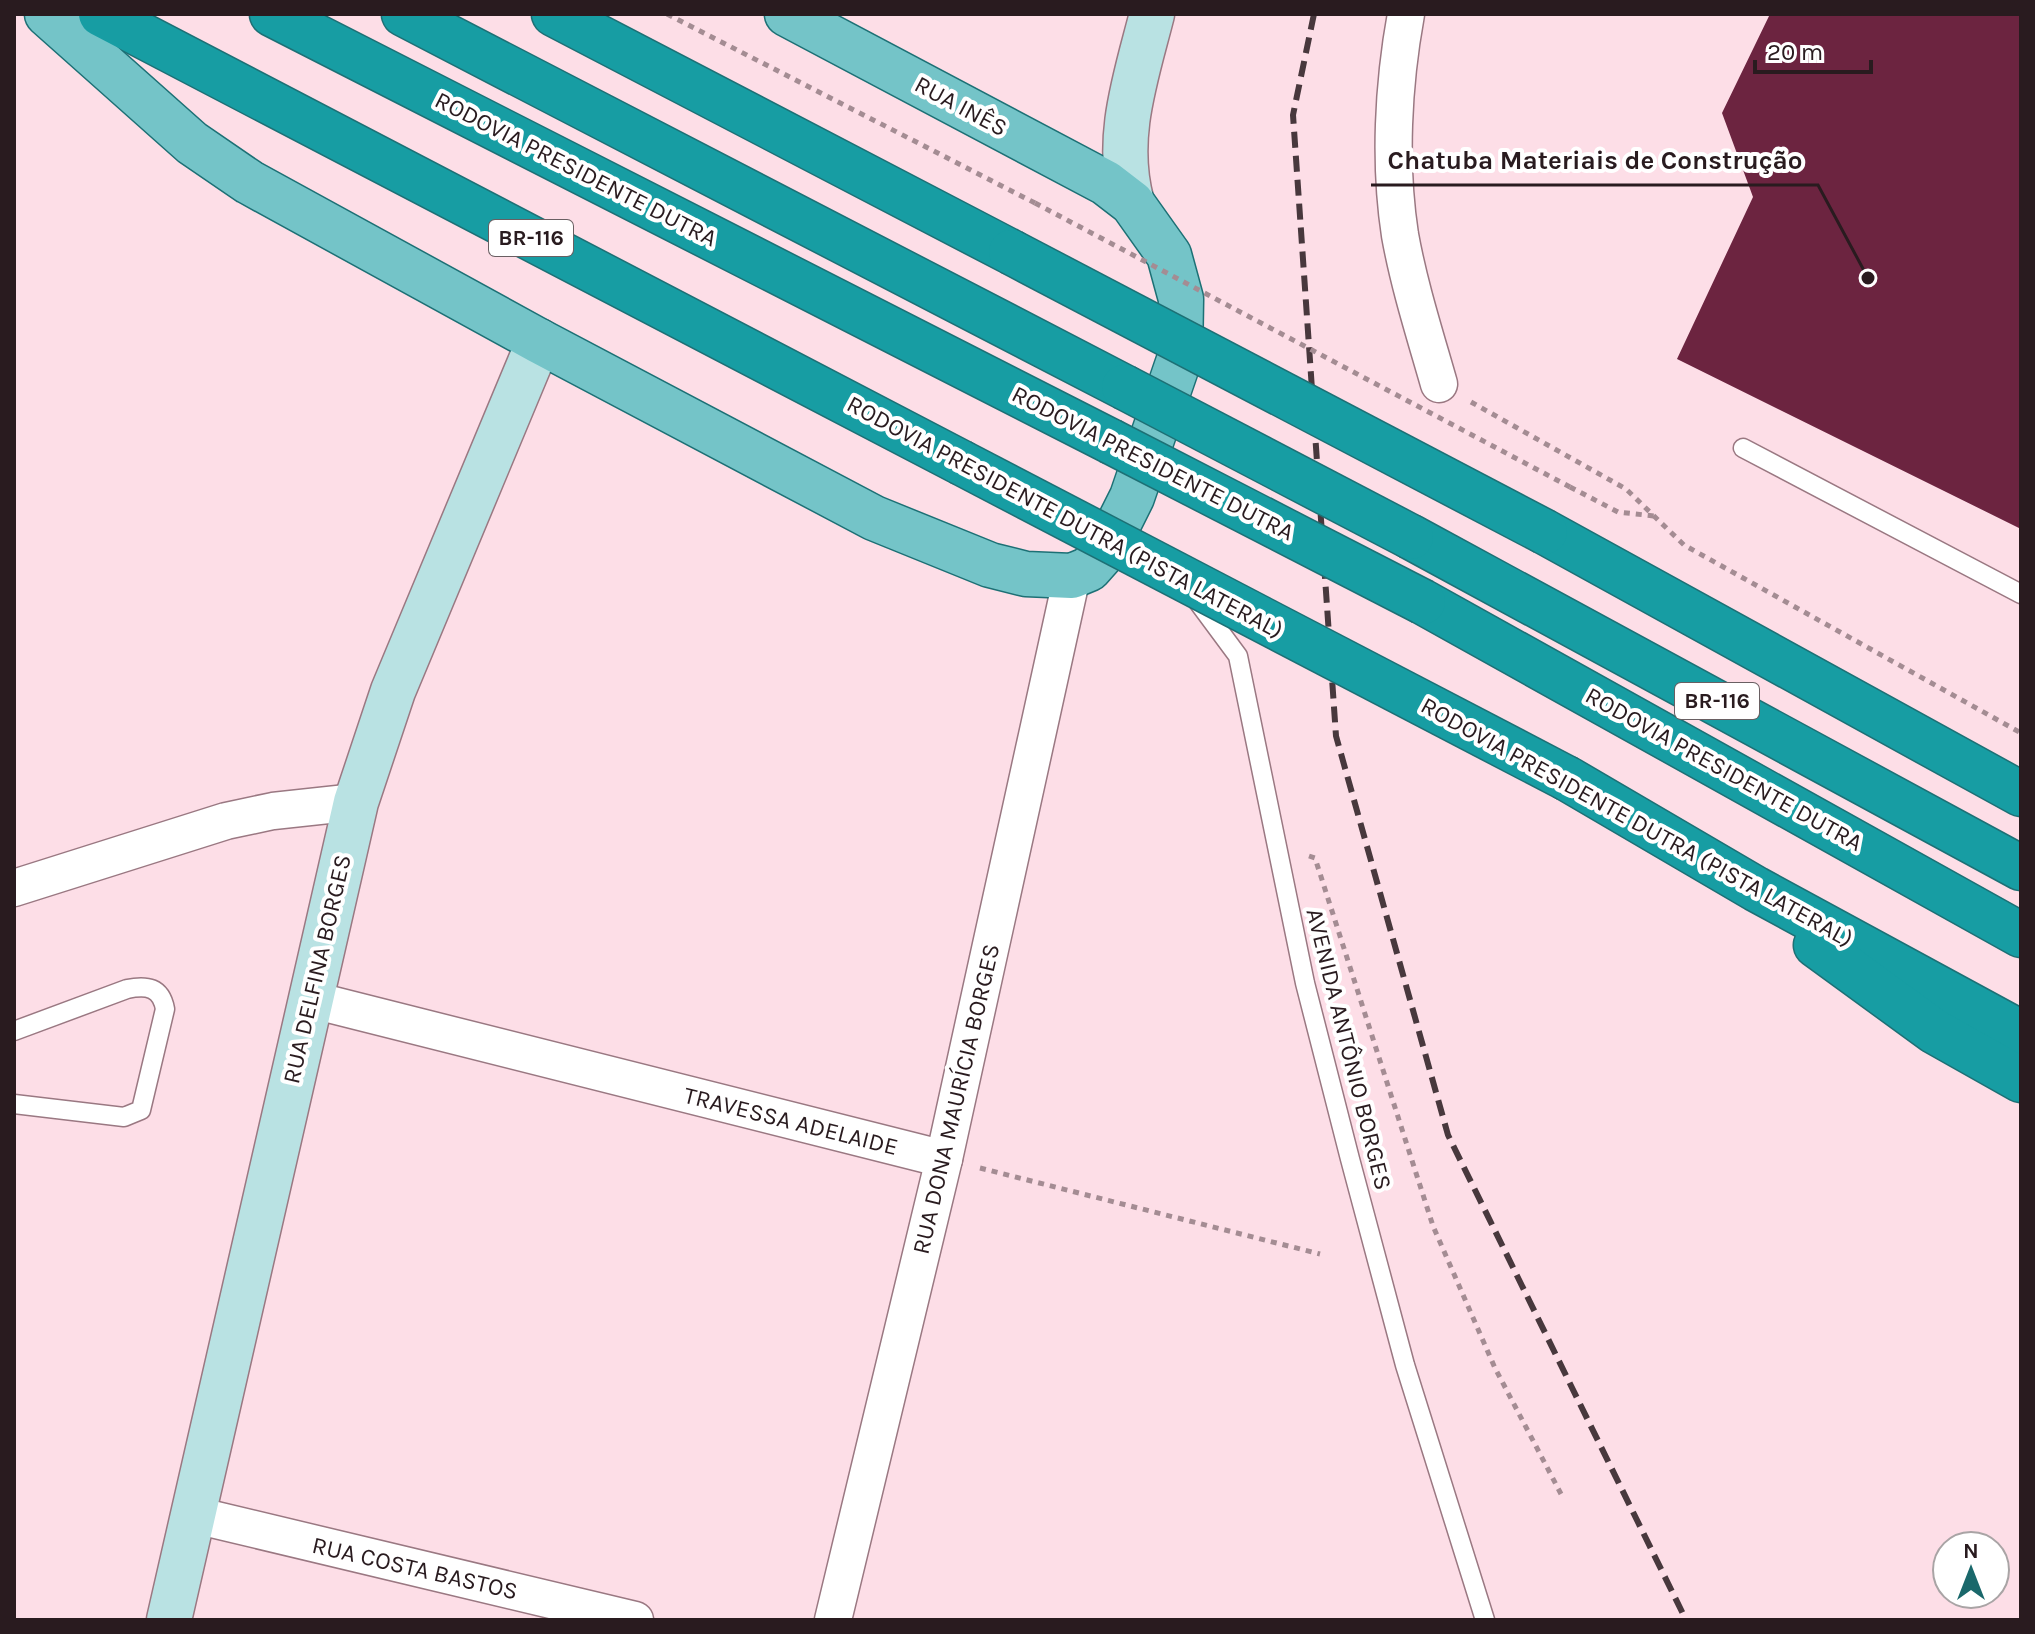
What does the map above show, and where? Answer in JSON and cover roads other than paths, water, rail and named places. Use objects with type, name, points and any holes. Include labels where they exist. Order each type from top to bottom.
[{"type":"highway","name":"RODOVIA PRESIDENTE DUTRA (PISTA LATERAL)","points":[[101,14],[1568,779],[1756,889],[2021,1033]]},
{"type":"highway","name":"RODOVIA PRESIDENTE DUTRA","points":[[272,14],[1423,602],[2021,935]]},
{"type":"highway","name":"BR-116","points":[[404,14],[1411,537],[2021,868]]},
{"type":"highway","name":"BR-116","points":[[554,14],[1545,532],[2021,794]]},
{"type":"highway","points":[[1756,889],[1831,959],[1874,991],[1934,1031],[2021,1080]]},
{"type":"main road","points":[[47,14],[219,163],[539,341],[874,518],[1001,568],[1040,576],[1072,576]]},
{"type":"main road","name":"RUA INÊS","points":[[787,14],[1106,183],[1132,203],[1169,255],[1179,288],[1183,337],[1177,367],[1120,523],[1097,561],[1072,576]]},
{"type":"street","points":[[1132,203],[1126,175],[1124,127],[1152,14]]},
{"type":"street","points":[[1406,14],[1396,110],[1394,184],[1409,277],[1439,384]]},
{"type":"street","points":[[1062,159],[1096,153],[1124,127]]},
{"type":"street","name":"RUA DELFINA BORGES","points":[[169,1620],[356,802],[393,691],[539,341]]},
{"type":"street","name":"RUA DONA MAURÍCIA BORGES","points":[[833,1620],[944,1159],[1072,576]]},
{"type":"street","points":[[14,888],[226,821],[273,811],[356,802]]},
{"type":"street","name":"TRAVESSA ADELAIDE","points":[[309,999],[944,1159]]},
{"type":"street","name":"RUA COSTA BASTOS","points":[[195,1515],[635,1620]]},
{"type":"lane","points":[[1743,448],[2021,594]]},
{"type":"lane","name":"AVENIDA ANTÔNIO BORGES","points":[[1120,523],[1199,603],[1238,656],[1305,983],[1405,1365],[1485,1620]]},
{"type":"lane","points":[[14,1031],[127,989],[142,986],[155,989],[163,997],[165,1009],[141,1110],[124,1117],[14,1104]]},
{"type":"railway","points":[[1314,14],[1293,115],[1336,736],[1448,1135],[1686,1620]]},
{"type":"place","name":"Chatuba Materiais de Construção","points":[[1868,278]]}]
